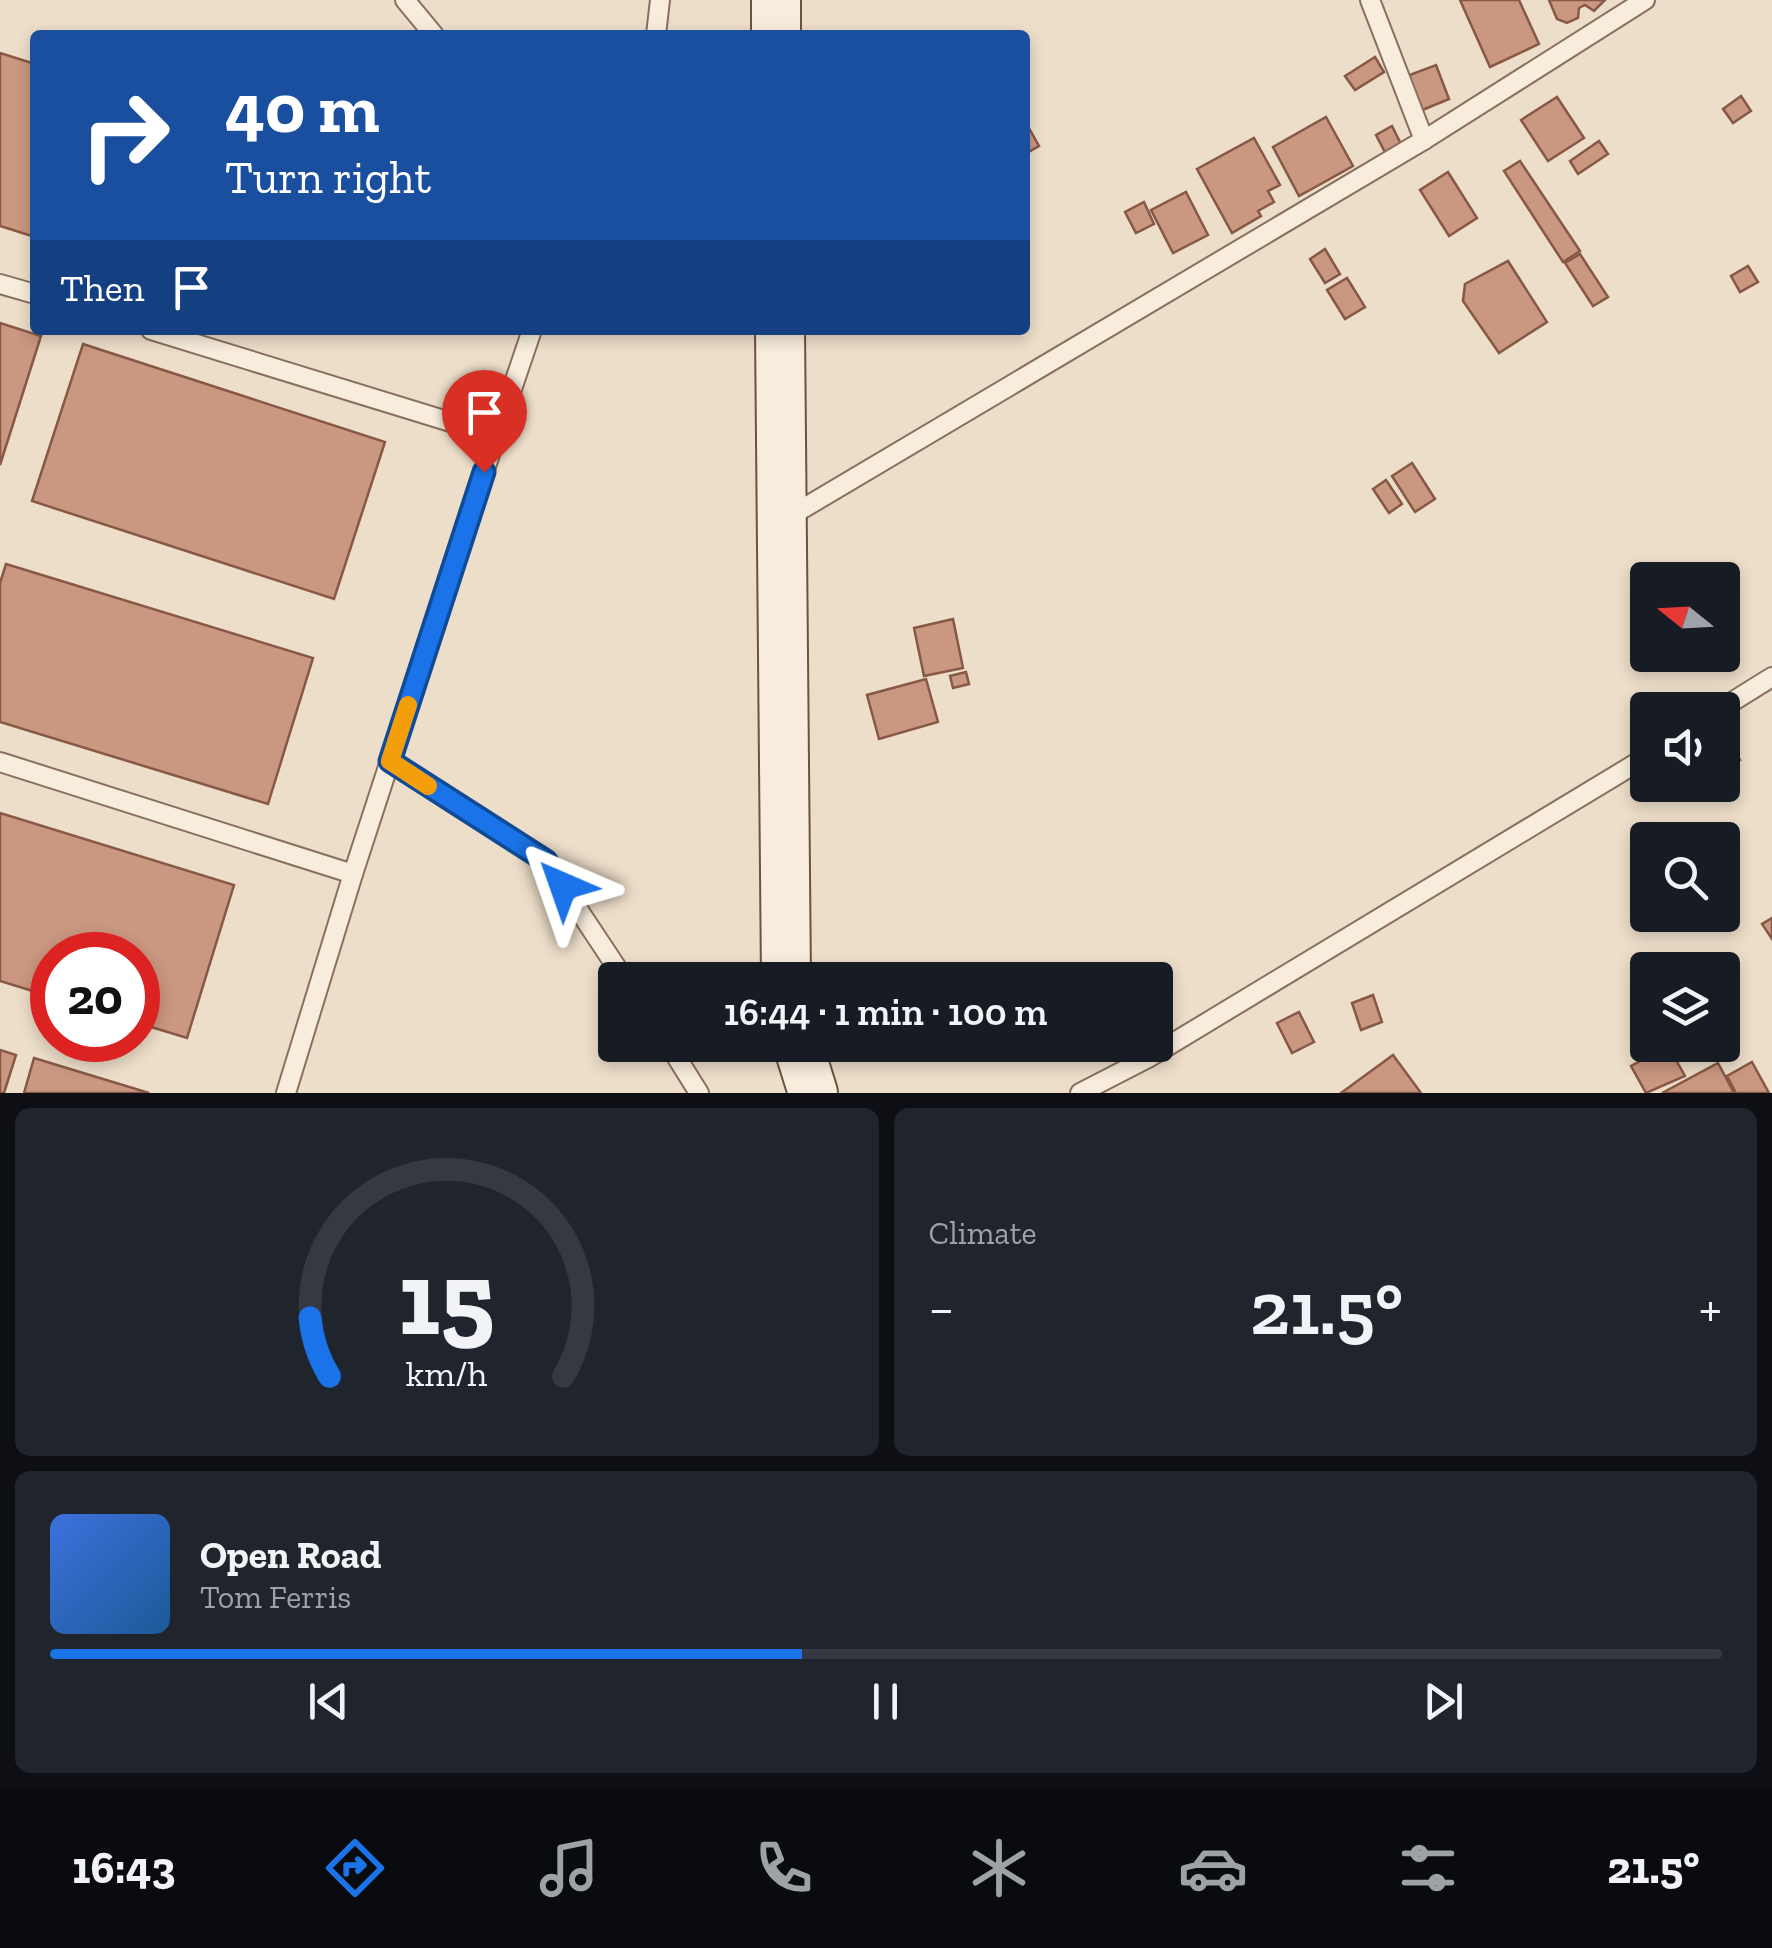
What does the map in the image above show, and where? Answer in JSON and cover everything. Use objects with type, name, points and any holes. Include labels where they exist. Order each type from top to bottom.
[{"type":"street","points":[[776,0],[776,30]]},
{"type":"street","points":[[780,335],[786,962]]},
{"type":"street","points":[[803,1062],[813,1093]]},
{"type":"lane","points":[[405,0],[430,30]]},
{"type":"lane","points":[[657,30],[660,0]]},
{"type":"lane","points":[[1370,0],[1424,140]]},
{"type":"lane","points":[[782,520],[1424,140],[1645,0]]},
{"type":"lane","points":[[0,284],[30,293]]},
{"type":"lane","points":[[167,335],[496,436]]},
{"type":"lane","points":[[286,1093],[353,874],[530,335]]},
{"type":"lane","points":[[1740,697],[1772,676]]},
{"type":"lane","points":[[390,761],[546,861],[613,962]]},
{"type":"lane","points":[[0,762],[353,874]]},
{"type":"lane","points":[[1080,1093],[1148,1058],[1630,767]]},
{"type":"lane","points":[[680,1062],[699,1093]]},
{"type":"building","points":[[1460,0],[1519,0],[1539,44],[1490,67]]},
{"type":"building","points":[[1549,0],[1605,0],[1594,11],[1585,5],[1579,8],[1578,18],[1567,23],[1557,19]]},
{"type":"building","points":[[0,53],[30,62],[30,235],[0,226]]},
{"type":"building","points":[[1375,57],[1384,72],[1355,90],[1345,76]]},
{"type":"building","points":[[1436,65],[1449,99],[1420,111],[1407,76]]},
{"type":"building","points":[[1741,96],[1751,111],[1733,123],[1723,109]]},
{"type":"building","points":[[1557,97],[1584,138],[1548,161],[1521,120]]},
{"type":"building","points":[[1326,117],[1353,166],[1299,196],[1273,147]]},
{"type":"building","points":[[1392,126],[1402,146],[1386,154],[1376,135]]},
{"type":"building","points":[[1030,130],[1039,146],[1030,151]]},
{"type":"building","points":[[1254,138],[1280,185],[1268,191],[1274,202],[1258,211],[1261,216],[1232,233],[1197,169]]},
{"type":"building","points":[[1599,141],[1608,154],[1578,174],[1570,161]]},
{"type":"building","points":[[1520,161],[1580,251],[1563,262],[1504,171]]},
{"type":"building","points":[[1448,172],[1477,218],[1449,236],[1420,190]]},
{"type":"building","points":[[1186,192],[1208,235],[1173,253],[1151,210]]},
{"type":"building","points":[[1144,202],[1154,224],[1136,233],[1125,212]]},
{"type":"building","points":[[1325,249],[1340,274],[1325,283],[1310,259]]},
{"type":"building","points":[[1580,254],[1608,297],[1593,306],[1565,263]]},
{"type":"building","points":[[1508,261],[1547,322],[1499,353],[1463,301],[1465,284]]},
{"type":"building","points":[[1748,266],[1758,282],[1740,292],[1731,276]]},
{"type":"building","points":[[1347,278],[1365,307],[1345,319],[1327,290]]},
{"type":"building","points":[[0,323],[41,336],[0,465]]},
{"type":"building","points":[[83,344],[385,442],[334,599],[32,501]]},
{"type":"building","points":[[1412,463],[1435,499],[1415,512],[1392,476]]},
{"type":"building","points":[[1386,480],[1402,504],[1389,513],[1373,489]]},
{"type":"building","points":[[6,564],[313,658],[268,804],[0,722],[0,583]]},
{"type":"building","points":[[953,619],[963,668],[924,676],[914,628]]},
{"type":"building","points":[[966,672],[969,684],[953,688],[950,676]]},
{"type":"building","points":[[926,679],[938,722],[879,739],[867,695]]},
{"type":"building","points":[[0,813],[234,885],[187,1038],[160,1030],[160,932],[30,932],[30,990],[0,981]]},
{"type":"building","points":[[1772,918],[1772,939],[1762,924]]},
{"type":"building","points":[[1373,995],[1382,1022],[1361,1030],[1352,1003]]},
{"type":"building","points":[[1299,1012],[1314,1042],[1292,1053],[1277,1023]]},
{"type":"building","points":[[0,1050],[16,1055],[4,1093],[0,1093]]},
{"type":"building","points":[[1393,1055],[1421,1093],[1341,1093]]},
{"type":"building","points":[[33,1062],[47,1062],[149,1093],[24,1093]]},
{"type":"building","points":[[1638,1062],[1677,1062],[1685,1076],[1646,1093],[1631,1066]]},
{"type":"building","points":[[1752,1062],[1769,1093],[1736,1093],[1727,1076]]},
{"type":"building","points":[[1718,1063],[1734,1093],[1662,1093]]},
{"type":"slow traffic","points":[[408,705],[390,761],[428,786]]},
{"type":"route","points":[[484,472],[390,761],[546,861],[563,886]]}]
